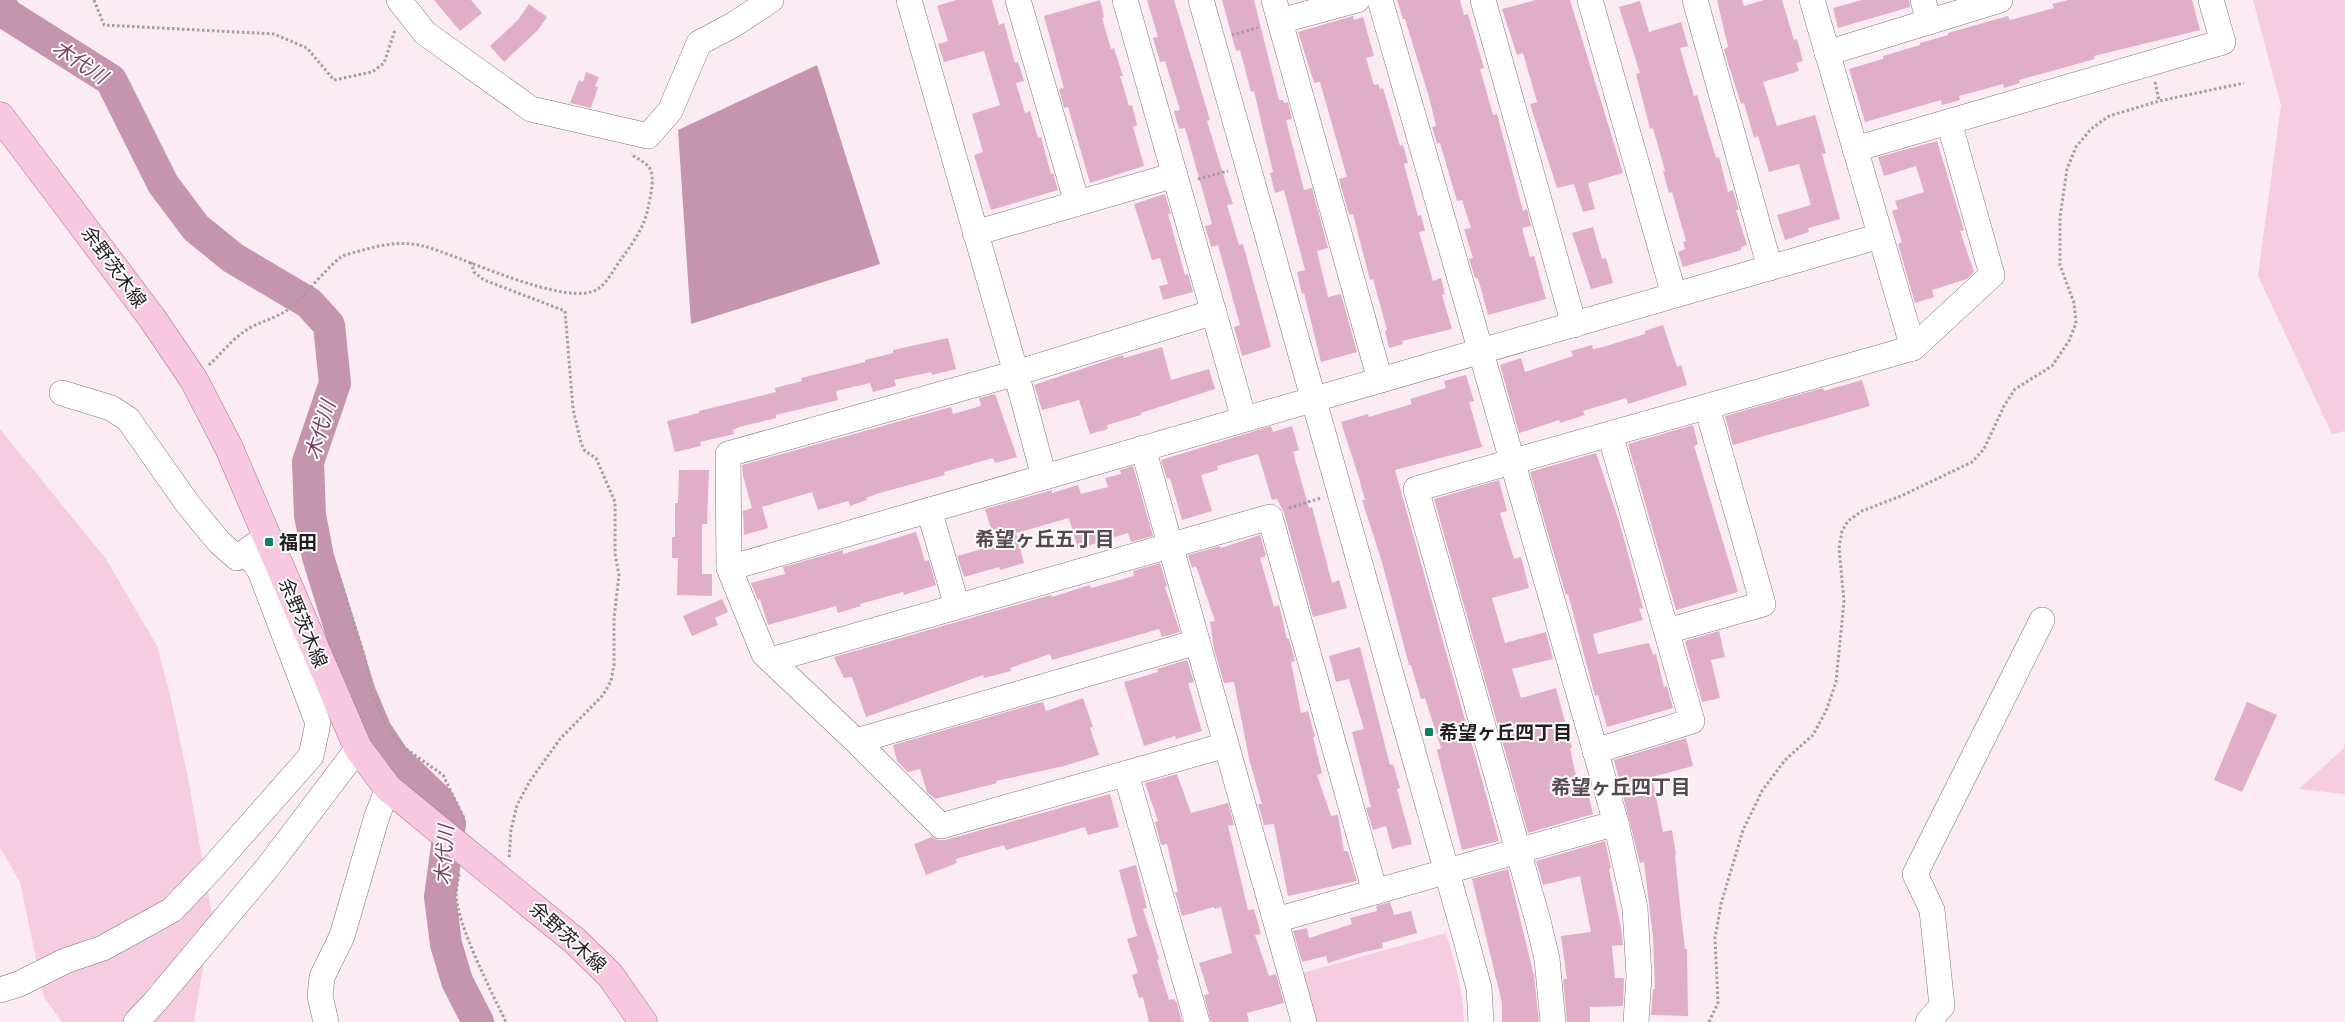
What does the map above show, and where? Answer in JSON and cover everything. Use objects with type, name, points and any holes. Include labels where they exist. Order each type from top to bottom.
[{"type":"main road","name":"余野茨木線","points":[[0,116],[146,310],[194,380],[215,418],[257,544],[358,748],[388,788],[575,941],[610,976],[643,1022]]},
{"type":"street","points":[[401,3],[425,33],[531,109],[648,136],[670,110],[699,43],[733,26],[771,0]]},
{"type":"street","points":[[909,0],[1044,477]]},
{"type":"street","points":[[1018,0],[1077,203]]},
{"type":"street","points":[[1125,0],[1244,419]]},
{"type":"street","points":[[1201,0],[1447,871],[1479,988],[1481,1022]]},
{"type":"street","points":[[1357,0],[1277,11],[1380,380]]},
{"type":"street","points":[[1380,0],[1616,823],[1635,908],[1639,976],[1636,1022]]},
{"type":"street","points":[[1483,0],[1574,324]]},
{"type":"street","points":[[1590,0],[1674,295]]},
{"type":"street","points":[[1696,0],[1770,268]]},
{"type":"street","points":[[1812,0],[1913,348]]},
{"type":"street","points":[[1827,53],[1926,11],[2000,0]]},
{"type":"street","points":[[1855,150],[2223,42],[2211,0]]},
{"type":"street","points":[[1553,1022],[1547,958],[1416,489],[1913,348],[1992,275],[1949,122]]},
{"type":"street","points":[[975,233],[1077,203],[1176,180]]},
{"type":"street","points":[[729,568],[1880,236]]},
{"type":"street","points":[[1214,312],[1016,373],[728,454],[729,568],[764,654],[856,741],[941,826],[1226,745]]},
{"type":"street","points":[[0,990],[18,984],[65,961],[103,948],[172,910],[214,866],[311,756],[318,723],[260,571],[257,544],[237,558],[219,542],[187,503],[128,419],[111,408],[62,394]]},
{"type":"street","points":[[1667,631],[1763,604],[1706,407]]},
{"type":"street","points":[[1595,751],[1692,721],[1610,434]]},
{"type":"street","points":[[1143,448],[1304,1022]]},
{"type":"street","points":[[929,510],[957,606]]},
{"type":"street","points":[[771,660],[1270,517],[1374,892]]},
{"type":"street","points":[[1928,1022],[1942,1006],[1932,910],[1915,874],[2042,620]]},
{"type":"street","points":[[856,741],[1197,642]]},
{"type":"street","points":[[136,1022],[268,867],[358,748]]},
{"type":"street","points":[[1126,774],[1196,1022]]},
{"type":"street","points":[[326,1022],[320,996],[322,977],[342,936],[377,816],[388,788]]},
{"type":"street","points":[[1276,920],[1616,823]]},
{"type":"path","points":[[94,0],[104,25],[274,34],[307,48],[334,80],[372,72],[384,63],[401,3]]},
{"type":"path","points":[[1212,40],[1277,11]]},
{"type":"path","points":[[1709,1022],[1718,1003],[1715,938],[1721,904],[1742,830],[1762,791],[1785,760],[1812,735],[1826,711],[1836,682],[1844,601],[1839,548],[1842,531],[1848,521],[1862,511],[1901,496],[1972,462],[1984,449],[2004,406],[2015,389],[2052,366],[2069,341],[2076,323],[2074,303],[2060,265],[2060,217],[2067,169],[2076,147],[2091,129],[2108,116],[2142,106],[2244,83]]},
{"type":"path","points":[[194,380],[245,331],[293,306],[342,256],[388,244],[407,243],[422,246],[471,262],[499,275],[557,291],[587,292],[599,289],[635,240],[648,212],[652,174],[648,166],[628,153]]},
{"type":"path","points":[[1176,180],[1248,166]]},
{"type":"path","points":[[471,262],[474,272],[484,280],[565,311],[573,409],[581,443],[585,451],[596,458],[614,502],[615,554],[619,575],[614,618],[614,665],[611,681],[604,695],[560,739],[530,781],[517,805],[511,830],[508,863],[499,879]]},
{"type":"path","points":[[1270,517],[1278,512],[1340,493]]},
{"type":"shaded area","points":[[2253,0],[2345,0],[2345,431],[2332,434],[2258,276],[2281,105]]},
{"type":"shaded area","points":[[817,65],[880,264],[691,324],[678,130]]},
{"type":"shaded area","points":[[0,429],[106,559],[157,646],[187,773],[212,915],[194,1022],[62,1022],[44,997],[20,882],[0,848]]},
{"type":"shaded area","points":[[2345,740],[2345,794],[2299,789],[2344,748]]},
{"type":"shaded area","points":[[1446,933],[1458,977],[1464,1022],[1316,1022],[1303,973]]},
{"type":"building","points":[[434,0],[471,0],[482,13],[460,31]]},
{"type":"building","points":[[956,0],[992,0],[999,25],[1004,23],[1015,63],[1018,62],[1024,81],[1016,83],[1025,113],[1030,111],[1038,138],[1041,137],[1051,174],[1053,173],[1058,190],[991,210],[974,155],[983,152],[972,114],[1000,105],[984,51],[944,62],[938,44],[948,41],[937,6]]},
{"type":"building","points":[[1100,0],[1104,17],[1102,18],[1111,49],[1114,48],[1123,76],[1120,76],[1129,106],[1132,105],[1137,125],[1133,127],[1144,166],[1090,183],[1068,107],[1064,108],[1059,89],[1064,88],[1044,16]]},
{"type":"building","points":[[1147,0],[1174,0],[1210,120],[1207,121],[1233,204],[1227,205],[1239,245],[1243,244],[1271,347],[1242,356],[1234,327],[1240,325],[1218,245],[1211,247],[1205,226],[1212,224],[1185,128],[1179,129],[1174,111],[1180,110],[1165,61],[1160,62],[1153,38],[1158,37]]},
{"type":"building","points":[[1222,0],[1254,0],[1279,100],[1283,100],[1284,103],[1288,102],[1292,119],[1286,120],[1304,190],[1312,188],[1328,248],[1317,251],[1328,297],[1341,294],[1357,352],[1321,362],[1297,272],[1305,270],[1284,190],[1275,193],[1270,173],[1273,172],[1254,91],[1251,92],[1240,50],[1236,51]]},
{"type":"building","points":[[1397,0],[1460,0],[1464,15],[1468,14],[1484,68],[1480,69],[1493,115],[1497,114],[1523,211],[1527,209],[1531,226],[1522,228],[1530,257],[1534,256],[1546,299],[1488,315],[1478,278],[1475,278],[1469,259],[1473,258],[1464,229],[1471,228],[1462,200],[1457,201],[1440,143],[1437,144],[1432,127],[1436,126],[1429,97],[1405,19],[1403,19]]},
{"type":"building","points":[[1536,0],[1570,0],[1623,173],[1588,183],[1595,209],[1583,212],[1574,184],[1557,188],[1530,104],[1537,102],[1523,53],[1517,55],[1502,9]]},
{"type":"building","points":[[1717,0],[1742,0],[1744,6],[1764,0],[1782,0],[1794,40],[1797,39],[1803,61],[1796,63],[1799,71],[1763,82],[1777,126],[1815,115],[1826,153],[1822,154],[1840,219],[1808,228],[1809,232],[1785,240],[1777,215],[1811,205],[1799,164],[1769,172],[1758,136],[1754,138],[1744,103],[1741,104],[1728,63],[1724,49],[1728,47]]},
{"type":"building","points":[[1862,0],[1909,0],[1910,7],[1838,28],[1833,8]]},
{"type":"building","points":[[2068,0],[2192,0],[2200,30],[2094,56],[2095,59],[2019,80],[2020,83],[2004,88],[2003,84],[1959,96],[1960,100],[1942,105],[1941,100],[1865,122],[1849,69],[1883,59],[1883,56],[1920,45],[1920,43],[1948,35],[1948,33],[2008,16],[2010,20],[2054,8],[2052,4]]},
{"type":"building","points":[[1640,1],[1649,32],[1681,22],[1688,46],[1680,48],[1694,96],[1697,95],[1716,158],[1719,157],[1728,192],[1733,190],[1739,210],[1736,210],[1747,245],[1741,247],[1741,250],[1683,267],[1678,252],[1685,249],[1683,242],[1686,241],[1672,192],[1669,193],[1653,128],[1650,129],[1636,74],[1640,73],[1619,7]]},
{"type":"building","points":[[529,4],[547,17],[538,30],[504,62],[490,46],[518,20]]},
{"type":"building","points":[[1353,16],[1354,20],[1363,17],[1374,56],[1366,58],[1374,85],[1378,84],[1380,89],[1383,88],[1400,146],[1403,145],[1408,163],[1404,164],[1418,216],[1421,215],[1425,231],[1419,232],[1433,281],[1441,278],[1445,294],[1442,295],[1452,329],[1402,341],[1403,344],[1389,348],[1385,331],[1387,330],[1373,279],[1370,280],[1353,214],[1349,215],[1339,179],[1347,177],[1320,82],[1314,83],[1298,32]]},
{"type":"building","points":[[586,72],[599,77],[595,86],[598,87],[591,108],[570,103],[579,80],[583,82]]},
{"type":"building","points":[[1937,141],[1964,230],[1960,231],[1974,272],[1967,279],[1932,290],[1934,297],[1915,303],[1898,244],[1902,242],[1892,211],[1898,209],[1895,201],[1924,192],[1916,166],[1884,176],[1878,157]]},
{"type":"building","points":[[1165,194],[1171,214],[1168,214],[1185,275],[1188,274],[1193,292],[1163,300],[1159,286],[1168,284],[1160,258],[1152,260],[1134,204]]},
{"type":"building","points":[[1593,227],[1602,259],[1606,258],[1613,283],[1591,289],[1572,233]]},
{"type":"building","points":[[1663,325],[1677,367],[1681,365],[1687,385],[1628,404],[1626,398],[1583,411],[1585,415],[1560,423],[1559,420],[1519,433],[1500,365],[1521,358],[1525,372],[1573,356],[1571,351],[1592,345],[1593,349],[1603,347],[1645,334],[1645,331]]},
{"type":"building","points":[[948,338],[956,369],[932,375],[931,372],[894,380],[896,386],[873,392],[870,383],[836,391],[838,400],[776,415],[776,418],[739,427],[733,430],[734,434],[700,442],[701,446],[675,452],[667,421],[776,392],[775,388],[802,381],[801,378],[865,362],[865,360],[893,353],[893,350]]},
{"type":"building","points":[[1162,347],[1171,380],[1209,369],[1215,389],[1107,425],[1108,429],[1090,434],[1079,400],[1042,410],[1034,385],[1123,355],[1124,358]]},
{"type":"building","points":[[1466,375],[1474,401],[1469,402],[1482,447],[1395,470],[1499,841],[1462,850],[1437,750],[1441,748],[1425,698],[1421,699],[1411,665],[1409,665],[1382,562],[1362,500],[1365,500],[1359,478],[1341,422],[1368,414],[1369,417],[1412,404],[1410,399],[1446,388],[1444,381]]},
{"type":"building","points":[[1862,380],[1870,406],[1733,445],[1725,416],[1823,388],[1824,391]]},
{"type":"building","points":[[995,394],[1017,457],[995,463],[993,458],[944,472],[945,475],[876,494],[866,498],[867,500],[850,506],[848,501],[818,510],[812,492],[762,507],[768,528],[744,535],[743,511],[752,508],[743,476],[742,465],[951,407],[953,414],[981,406],[979,398]]},
{"type":"building","points":[[1693,425],[1698,444],[1694,446],[1738,592],[1676,610],[1628,444]]},
{"type":"building","points":[[1271,426],[1273,432],[1292,426],[1299,450],[1293,452],[1309,508],[1312,507],[1332,583],[1339,580],[1347,608],[1313,617],[1284,513],[1277,499],[1272,500],[1258,454],[1217,466],[1218,470],[1201,475],[1212,511],[1182,520],[1170,478],[1167,479],[1161,460]]},
{"type":"building","points":[[1596,453],[1619,521],[1643,608],[1639,609],[1643,620],[1593,634],[1598,654],[1649,643],[1653,655],[1656,654],[1664,687],[1667,686],[1673,708],[1607,727],[1598,695],[1595,696],[1568,594],[1566,595],[1530,472]]},
{"type":"building","points":[[1133,466],[1153,536],[1131,542],[1128,533],[1078,549],[1069,518],[1016,533],[1024,563],[1000,570],[999,567],[964,577],[957,556],[996,545],[985,509],[1052,490],[1052,493],[1078,485],[1081,494],[1108,487],[1105,478],[1121,474],[1120,470]]},
{"type":"building","points":[[679,470],[709,470],[707,524],[702,524],[702,574],[712,574],[712,596],[677,595],[678,558],[672,558],[672,537],[675,537],[675,503],[678,503]]},
{"type":"building","points":[[1499,480],[1507,511],[1500,513],[1514,559],[1521,557],[1529,588],[1492,598],[1505,643],[1546,632],[1553,659],[1512,669],[1521,698],[1556,688],[1572,748],[1570,748],[1580,795],[1588,793],[1593,814],[1528,833],[1434,499]]},
{"type":"building","points":[[916,532],[925,561],[929,560],[936,585],[904,595],[903,592],[860,604],[861,606],[838,613],[836,606],[768,625],[760,599],[758,600],[751,583],[785,574],[783,567],[843,550],[843,554]]},
{"type":"building","points":[[1260,535],[1266,556],[1260,558],[1274,607],[1279,605],[1287,639],[1289,639],[1295,661],[1291,662],[1301,713],[1308,711],[1315,737],[1313,737],[1322,773],[1317,775],[1331,816],[1338,815],[1344,851],[1348,851],[1357,881],[1288,896],[1274,824],[1264,825],[1258,804],[1262,804],[1250,763],[1234,682],[1224,683],[1214,649],[1210,622],[1215,621],[1196,566],[1192,568],[1188,555],[1220,546],[1221,548]]},
{"type":"building","points":[[1160,563],[1167,586],[1165,587],[1180,632],[1162,637],[1159,629],[1052,660],[1050,654],[1010,668],[1011,671],[984,678],[983,675],[866,717],[852,677],[844,678],[834,657],[1051,595],[1052,597],[1090,585],[1091,588],[1134,576],[1133,571]]},
{"type":"building","points":[[722,599],[728,612],[715,618],[718,625],[692,636],[683,616]]},
{"type":"building","points":[[1719,631],[1725,657],[1711,660],[1720,698],[1702,702],[1685,641]]},
{"type":"building","points":[[1360,647],[1390,765],[1393,764],[1400,788],[1397,789],[1412,844],[1392,849],[1386,826],[1373,830],[1366,808],[1371,807],[1352,732],[1364,729],[1349,679],[1336,682],[1329,656]]},
{"type":"building","points":[[1187,660],[1194,682],[1188,683],[1202,731],[1176,739],[1175,736],[1144,746],[1124,682],[1158,672],[1157,669]]},
{"type":"building","points":[[1083,698],[1093,727],[1090,728],[1099,755],[1064,766],[996,781],[997,783],[935,799],[927,792],[920,769],[908,772],[897,761],[893,745],[1034,704],[1043,702],[1046,711]]},
{"type":"building","points":[[2247,702],[2277,715],[2242,792],[2214,780]]},
{"type":"building","points":[[1686,738],[1693,766],[1652,777],[1663,832],[1672,830],[1676,855],[1681,915],[1685,949],[1687,949],[1688,1016],[1651,1015],[1653,989],[1655,989],[1653,937],[1644,862],[1640,863],[1614,760]]},
{"type":"building","points":[[1177,774],[1191,813],[1228,803],[1234,825],[1228,826],[1248,910],[1254,909],[1261,934],[1255,935],[1269,976],[1276,974],[1284,1003],[1247,1013],[1249,1022],[1211,1022],[1204,995],[1209,994],[1199,963],[1232,953],[1221,907],[1215,909],[1214,907],[1182,916],[1175,892],[1178,892],[1167,844],[1161,845],[1155,822],[1158,821],[1145,783]]},
{"type":"building","points":[[1110,794],[1119,827],[1088,835],[1085,827],[1006,850],[1004,845],[956,859],[957,863],[926,875],[914,844],[932,837],[938,840],[945,840]]},
{"type":"building","points":[[1605,841],[1623,945],[1612,946],[1615,978],[1624,978],[1623,1006],[1590,1007],[1590,1022],[1567,1022],[1563,979],[1567,979],[1561,936],[1591,932],[1580,876],[1543,885],[1536,861]]},
{"type":"building","points":[[1136,865],[1147,908],[1143,909],[1159,959],[1157,960],[1169,1000],[1174,999],[1177,1003],[1182,1022],[1149,1022],[1143,997],[1139,998],[1132,975],[1138,973],[1127,939],[1137,936],[1119,870]]},
{"type":"building","points":[[1508,869],[1534,976],[1539,1022],[1502,1022],[1502,1003],[1472,879]]},
{"type":"building","points":[[1390,902],[1394,915],[1411,911],[1417,933],[1382,943],[1383,948],[1328,963],[1326,956],[1302,962],[1293,931],[1307,928],[1309,938],[1352,924],[1350,918],[1377,911],[1376,906]]},
{"type":"waterway","name":"木代川","points":[[0,5],[8,15],[111,80],[163,184],[196,228],[233,258],[309,303],[329,325],[335,383],[308,462],[310,515],[318,557],[360,693],[376,731],[394,758],[438,800],[450,824],[440,897],[446,944],[457,981],[478,1022]]},
{"type":"place","name":"福田","points":[[269,542]]},
{"type":"place","name":"希望ヶ丘四丁目","points":[[1429,732]]},
{"type":"district","name":"希望ヶ丘五丁目","points":[[1045,539]]},
{"type":"district","name":"希望ヶ丘四丁目","points":[[1621,787]]}]
